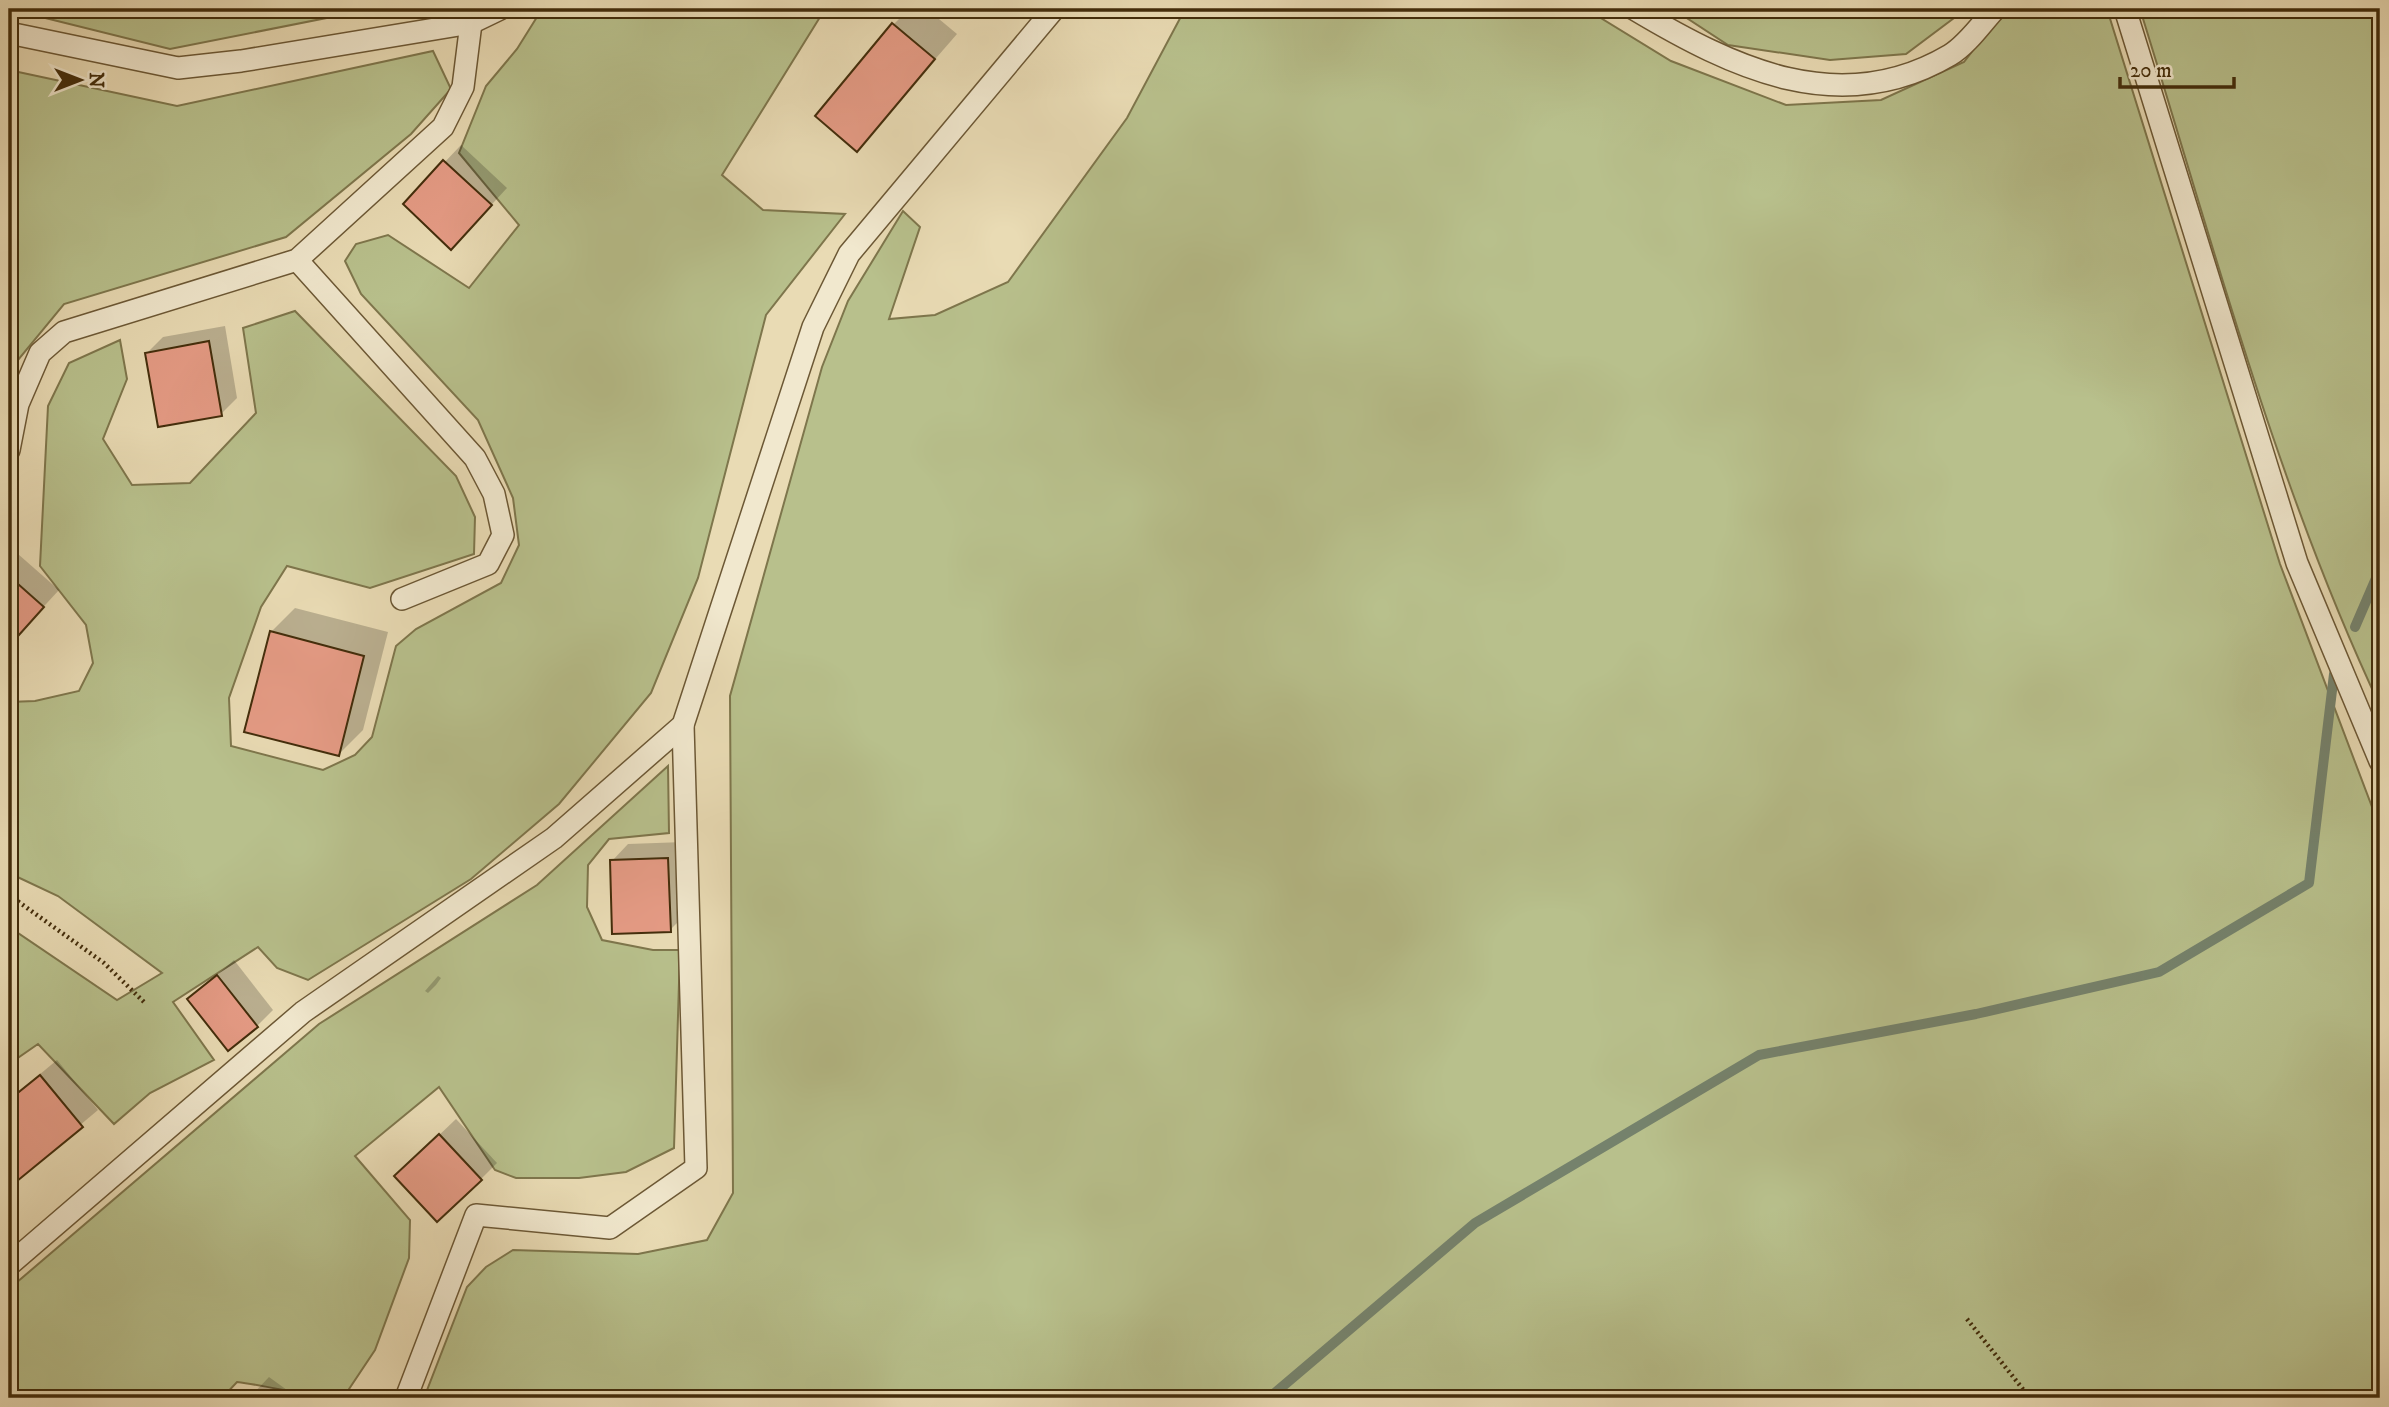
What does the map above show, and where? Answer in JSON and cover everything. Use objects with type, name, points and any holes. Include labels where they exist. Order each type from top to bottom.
[{"type":"lane","points":[[9,33],[178,68],[241,61],[471,23],[499,9]]},
{"type":"lane","points":[[406,1398],[476,1215],[610,1228],[696,1168],[683,725],[813,327],[849,254],[1054,9]]},
{"type":"lane","points":[[1634,9],[1695,45],[1749,67],[1830,87],[1884,83],[1952,54],[1995,9]]},
{"type":"lane","points":[[2125,9],[2297,563],[2380,761]]},
{"type":"lane","points":[[9,450],[18,404],[40,353],[64,332],[297,260],[443,127],[463,86],[471,23]]},
{"type":"lane","points":[[297,260],[475,458],[494,494],[502,536],[488,564],[402,598]]},
{"type":"lane","points":[[9,1265],[303,1012],[554,838],[683,725]]},
{"type":"path","points":[[9,895],[104,963],[145,1003]]},
{"type":"path","points":[[1967,1319],[2030,1398]]},
{"type":"green space","points":[[9,9],[372,9],[170,49]]},
{"type":"green space","points":[[542,9],[825,9],[722,175],[763,210],[845,214],[766,315],[698,578],[651,693],[559,804],[471,879],[308,980],[277,968],[258,947],[173,1002],[214,1060],[150,1093],[114,1124],[38,1044],[9,1064],[9,927],[117,1000],[162,973],[58,896],[9,873],[9,702],[35,701],[79,691],[93,663],[86,625],[40,566],[48,406],[69,363],[120,340],[127,379],[103,439],[132,485],[190,483],[256,413],[243,328],[295,311],[456,476],[475,517],[474,554],[370,588],[287,566],[261,607],[229,698],[231,746],[323,770],[355,755],[372,737],[396,646],[416,629],[501,583],[519,545],[513,498],[478,420],[361,294],[345,261],[356,244],[388,235],[469,288],[519,225],[459,153],[486,86],[517,49]]},
{"type":"green space","points":[[1185,9],[1586,9],[1671,61],[1786,105],[1881,100],[1964,62],[2005,9],[2107,9],[2280,564],[2380,828],[2380,1398],[424,1398],[467,1287],[486,1267],[513,1250],[638,1254],[707,1240],[733,1193],[730,696],[822,367],[848,301],[903,211],[920,227],[889,319],[935,315],[1008,282],[1127,118]]},
{"type":"green space","points":[[1673,9],[1966,9],[1906,54],[1830,60],[1728,45]]},
{"type":"green space","points":[[2140,9],[2380,9],[2380,706],[2308,536],[2277,449],[2220,274]]},
{"type":"green space","points":[[433,51],[451,89],[411,134],[286,237],[64,304],[9,371],[9,70],[177,106]]},
{"type":"green space","points":[[668,766],[669,833],[609,839],[588,865],[587,907],[602,940],[653,950],[680,950],[674,1148],[626,1172],[579,1178],[516,1178],[495,1170],[439,1087],[355,1156],[410,1220],[409,1258],[375,1350],[343,1398],[237,1382],[222,1398],[9,1398],[9,1289],[319,1024],[537,885]]},
{"type":"building","points":[[892,23],[935,59],[857,152],[815,116]]},
{"type":"building","points":[[443,160],[492,205],[451,250],[403,204]]},
{"type":"building","points":[[209,341],[222,416],[158,427],[145,353]]},
{"type":"building","points":[[9,576],[44,607],[10,645],[9,644]]},
{"type":"building","points":[[270,631],[364,656],[339,756],[244,732]]},
{"type":"building","points":[[668,858],[671,932],[612,934],[610,860]]},
{"type":"building","points":[[217,975],[258,1027],[228,1051],[187,999]]},
{"type":"building","points":[[40,1075],[83,1127],[11,1186],[9,1100]]},
{"type":"building","points":[[439,1134],[482,1180],[437,1222],[394,1176]]},
{"type":"waterway","points":[[2355,627],[2380,569]]},
{"type":"waterway","points":[[1269,1398],[1475,1223],[1759,1055],[1976,1014],[2159,972],[2309,883],[2334,674]]}]
